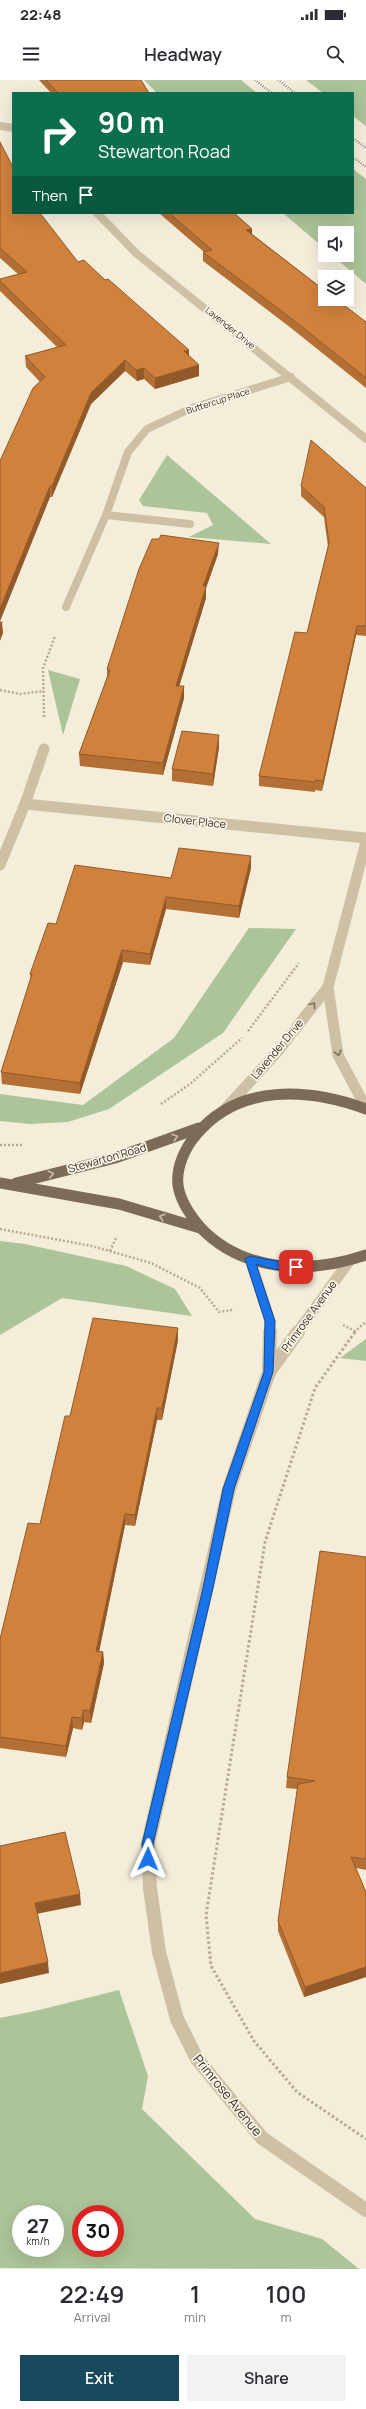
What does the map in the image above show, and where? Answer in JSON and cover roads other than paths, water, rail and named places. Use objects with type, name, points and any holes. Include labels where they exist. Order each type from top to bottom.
[{"type":"main road","name":"Stewarton Road","points":[[13,1184],[115,1158],[199,1128],[224,1110],[258,1097],[294,1093],[332,1097],[366,1108]]},
{"type":"main road","name":"Stewarton Road","points":[[199,1128],[183,1152],[178,1179],[184,1207],[200,1228],[222,1246],[250,1259],[289,1267],[325,1267],[366,1255]]},
{"type":"main road","name":"Stewarton Road","points":[[0,1183],[13,1184],[119,1204],[200,1228]]},
{"type":"street","points":[[0,126],[12,128]]},
{"type":"street","name":"Lavender Drive","points":[[99,214],[138,254],[366,439]]},
{"type":"street","name":"Buttercup Place","points":[[66,607],[106,515],[128,452],[147,429],[192,408],[291,377]]},
{"type":"street","points":[[106,515],[190,524]]},
{"type":"street","points":[[0,865],[25,804],[44,749]]},
{"type":"street","name":"Clover Place","points":[[25,804],[366,838]]},
{"type":"street","name":"Lavender Drive","points":[[366,842],[328,987],[338,1055],[366,1108]]},
{"type":"street","name":"Lavender Drive","points":[[224,1110],[278,1051],[328,987]]},
{"type":"street","name":"Primrose Avenue","points":[[250,1259],[270,1321],[268,1372],[228,1489],[208,1588],[148,1844],[150,1888],[159,1952],[177,2019],[197,2059],[262,2138],[366,2210]]},
{"type":"street","name":"Primrose Avenue","points":[[268,1372],[350,1260]]},
{"type":"railway","points":[[255,80],[271,92]]},
{"type":"railway","points":[[278,80],[294,92]]},
{"type":"railway","points":[[354,139],[366,148]]},
{"type":"railway","points":[[354,158],[366,167]]}]
